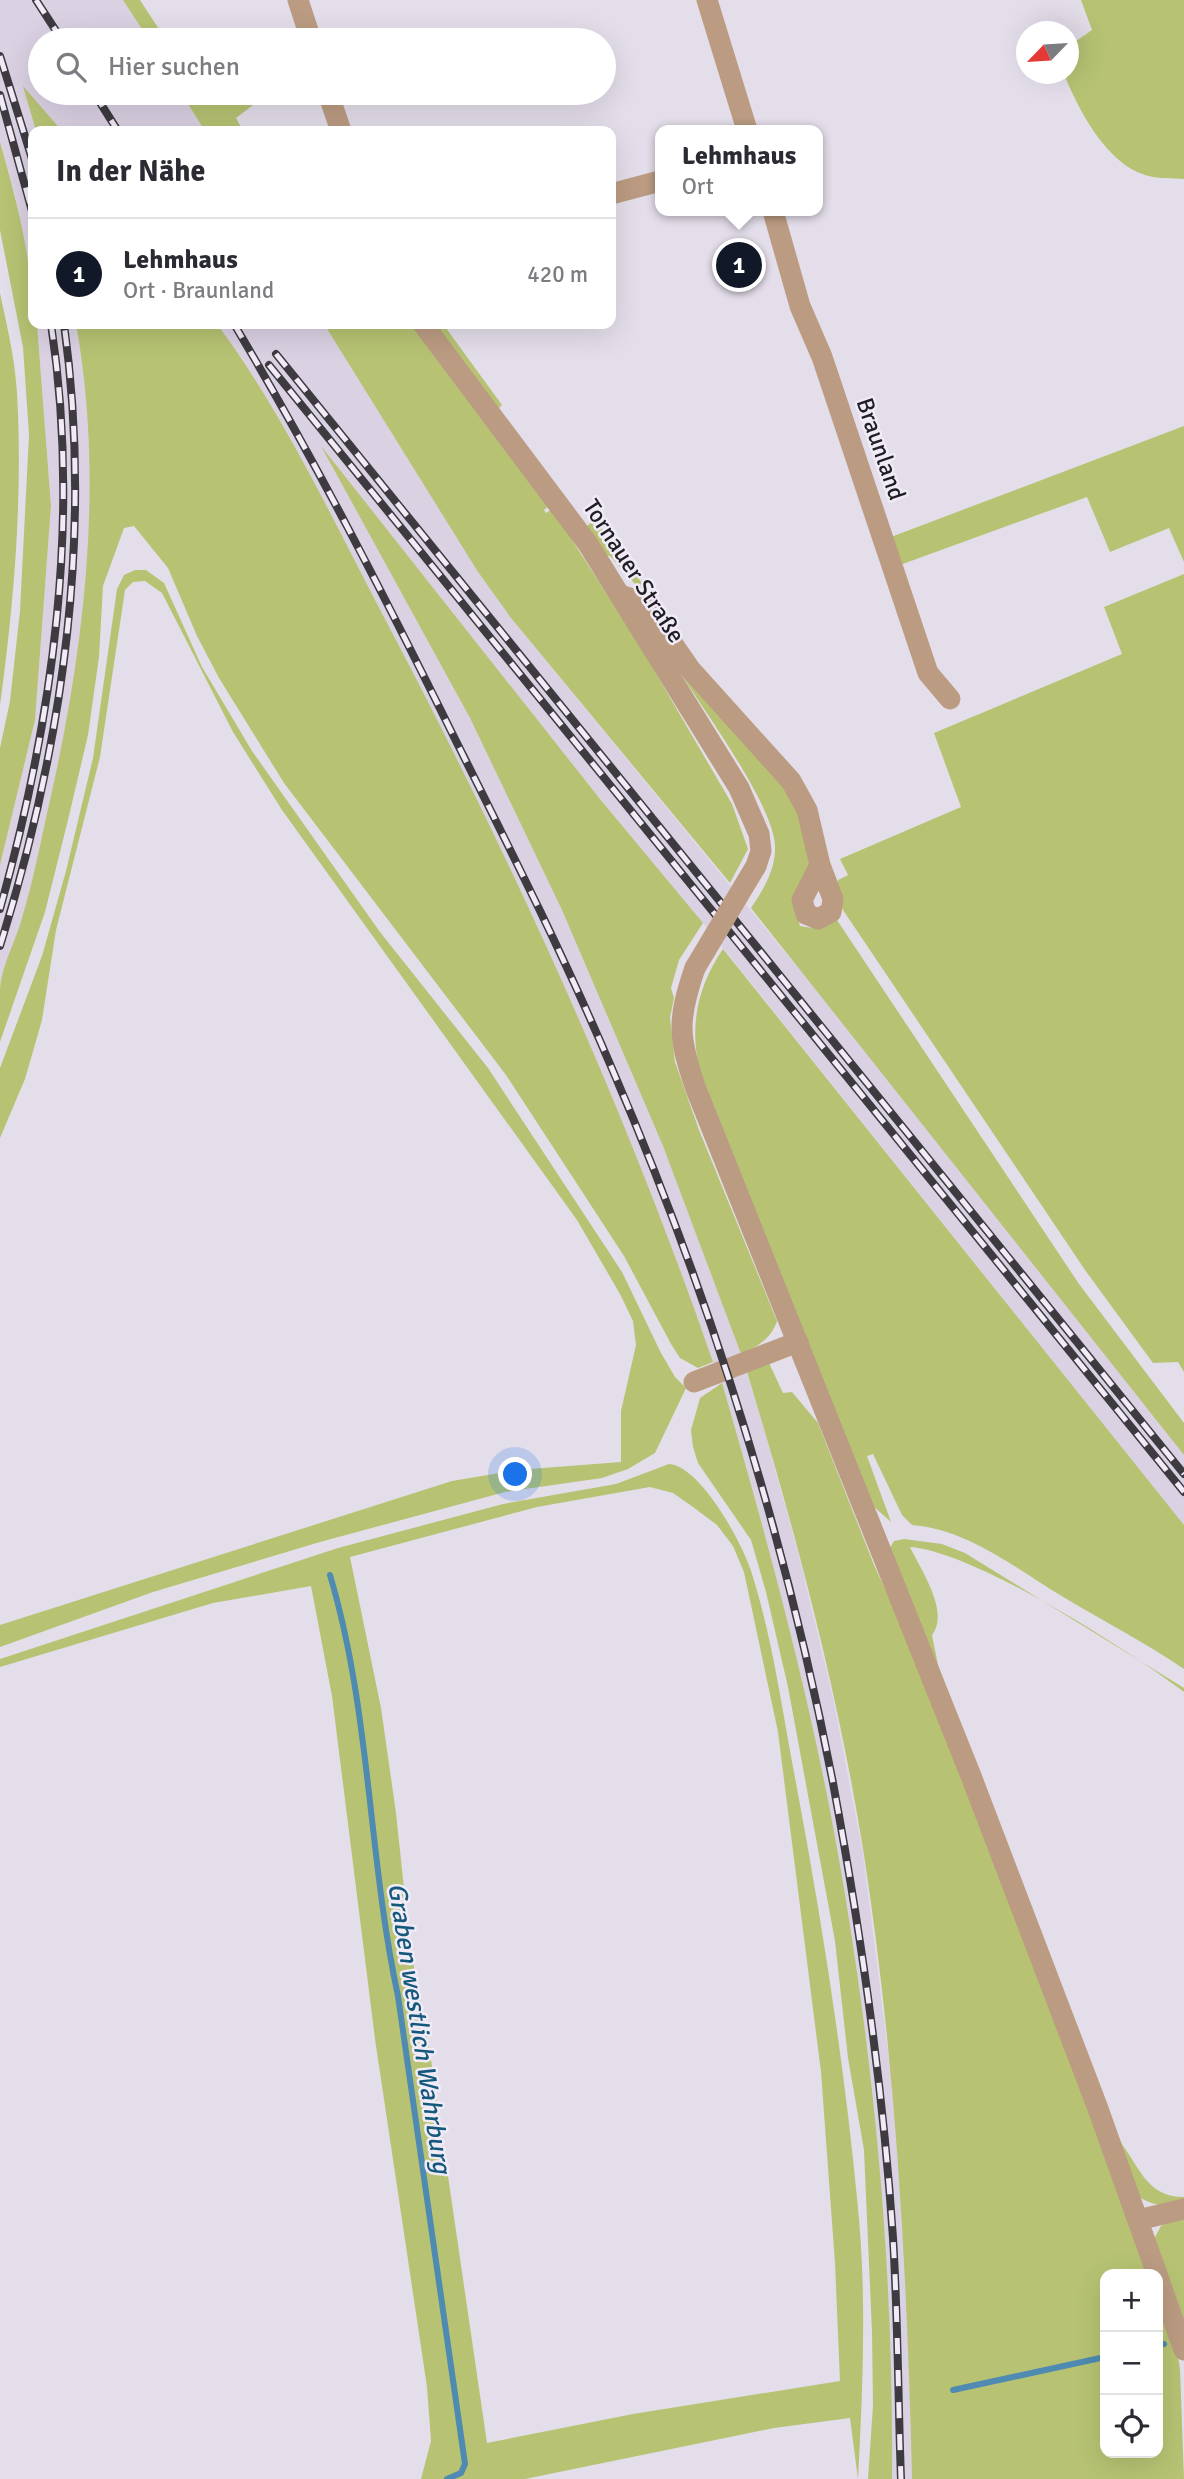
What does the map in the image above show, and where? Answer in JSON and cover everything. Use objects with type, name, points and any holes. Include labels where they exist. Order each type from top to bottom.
[{"type":"street","points":[[298,0],[307,28]]},
{"type":"street","points":[[707,0],[745,125]]},
{"type":"street","points":[[332,105],[339,126]]},
{"type":"street","points":[[616,193],[655,182]]},
{"type":"street","name":"Braunland","points":[[774,216],[800,306],[822,357],[928,673],[950,699]]},
{"type":"street","name":"Tornauer Straße","points":[[427,329],[532,467],[620,595],[748,802],[760,834],[761,851],[756,866],[695,968],[682,1006],[681,1038],[688,1066],[797,1342]]},
{"type":"street","points":[[620,595],[636,600],[650,611],[690,669],[791,781],[807,810],[820,865]]},
{"type":"street","points":[[694,1382],[797,1342],[971,1776],[1138,2220],[1184,2350]]},
{"type":"street","points":[[1138,2220],[1184,2210]]},
{"type":"shaded area","points":[[0,0],[123,0],[141,28],[28,28],[28,105],[189,105],[202,126],[28,126],[28,264],[15,195],[0,142]]},
{"type":"shaded area","points":[[37,329],[91,329],[104,490],[64,775],[0,999],[0,865],[35,720],[51,506]]},
{"type":"shaded area","points":[[218,329],[327,329],[478,572],[511,618],[1184,1439],[1184,1525],[324,451],[470,718],[562,910],[663,1146],[734,1334],[761,1418],[800,1560],[833,1698],[863,1854],[891,2076],[906,2250],[912,2479],[886,2479],[874,2160],[785,1629],[713,1362],[572,1039]]},
{"type":"green space","points":[[123,0],[140,0],[158,28],[141,28]]},
{"type":"green space","points":[[1081,0],[1184,0],[1184,179],[1159,178],[1131,169],[1106,147],[1085,118],[1068,84],[1079,84],[1079,39],[1092,30]]},
{"type":"green space","points":[[28,105],[39,105],[58,126],[35,126]]},
{"type":"green space","points":[[189,105],[253,105],[236,118],[240,126],[202,126]]},
{"type":"green space","points":[[0,142],[23,232],[28,265],[28,329],[37,329],[51,506],[35,720],[0,865],[0,748],[10,701],[20,611],[29,435],[23,347],[0,230]]},
{"type":"green space","points":[[0,293],[16,380],[19,471],[13,589],[0,705]]},
{"type":"green space","points":[[77,329],[221,329],[241,358],[307,469],[433,712],[522,894],[604,1077],[713,1362],[698,1368],[680,1358],[624,1256],[506,1075],[284,783],[219,678],[197,636],[168,568],[134,526],[124,528],[103,586],[99,657],[88,735],[45,912],[0,1042],[1,979],[22,918],[36,863],[61,750],[80,629],[89,506],[85,384]]},
{"type":"green space","points":[[327,329],[416,329],[549,506],[544,510],[546,513],[552,509],[637,641],[732,804],[748,849],[730,883],[511,618],[478,572]]},
{"type":"green space","points":[[437,329],[447,329],[502,405],[498,409]]},
{"type":"green space","points":[[1184,426],[1184,562],[1169,528],[1110,552],[1087,497],[900,565],[891,537]]},
{"type":"green space","points":[[321,446],[600,799],[703,923],[679,960],[671,988],[674,998],[670,1018],[675,1062],[699,1130],[777,1321],[767,1338],[741,1354],[663,1146],[562,910],[470,718]]},
{"type":"green space","points":[[595,519],[655,601],[651,602],[610,556],[604,555],[586,527]]},
{"type":"green space","points":[[135,570],[146,570],[164,583],[202,667],[252,751],[380,932],[488,1068],[622,1272],[661,1353],[675,1377],[686,1388],[655,1453],[628,1469],[602,1478],[505,1492],[320,1542],[153,1592],[0,1647],[0,1625],[452,1481],[517,1470],[621,1462],[621,1411],[636,1345],[633,1321],[577,1220],[282,810],[233,732],[162,593],[145,581],[133,582],[125,590],[100,757],[56,930],[42,1020],[25,1079],[0,1138],[0,1068],[42,956],[66,871],[93,758],[117,589],[124,575]]},
{"type":"green space","points":[[1184,574],[1184,1372],[1178,1362],[1153,1363],[1085,1270],[841,907],[837,892],[838,880],[848,875],[840,859],[961,807],[934,733],[1122,654],[1104,607]]},
{"type":"green space","points":[[679,671],[797,802],[812,855],[808,876],[793,903],[800,926],[818,929],[837,920],[1079,1284],[1184,1423],[1184,1455],[751,908],[771,873],[775,849],[772,831],[752,785]]},
{"type":"green space","points":[[723,949],[1184,1525],[1184,1669],[992,1552],[953,1534],[912,1525],[902,1515],[873,1454],[867,1456],[891,1522],[871,1504],[700,1071],[695,1039],[698,1008],[707,978]]},
{"type":"green space","points":[[769,1363],[783,1393],[792,1392],[818,1423],[874,1565],[915,1655],[1150,2269],[1100,2269],[1100,2458],[1163,2458],[1163,2303],[1175,2336],[1180,2369],[1184,2479],[912,2479],[907,2322],[892,2088],[864,1855],[842,1733],[814,1611],[747,1372]]},
{"type":"green space","points":[[722,1383],[793,1642],[828,1800],[843,1884],[868,2053],[884,2223],[892,2394],[892,2479],[868,2479],[873,2405],[864,2150],[848,2058],[835,1941],[788,1687],[751,1540],[698,1463],[693,1447],[691,1430],[700,1398]]},
{"type":"green space","points":[[669,1464],[681,1468],[694,1478],[720,1509],[740,1545],[752,1574],[765,1622],[821,1928],[838,2035],[851,2144],[860,2233],[863,2303],[858,2479],[850,2418],[774,2428],[525,2479],[421,2479],[431,2441],[427,2387],[375,2039],[332,1696],[311,1586],[213,1603],[0,1667],[0,1659],[338,1548],[503,1504],[616,1484]],"holes":[[[650,1487],[673,1493],[717,1525],[733,1546],[744,1572],[778,1732],[821,2072],[835,2263],[840,2381],[633,2414],[487,2443],[430,2053],[410,1945],[396,1813],[381,1708],[350,1557],[537,1507]]]},
{"type":"green space","points":[[904,1539],[942,1544],[965,1553],[1048,1604],[973,1566],[938,1553],[910,1547],[936,1603],[937,1626],[932,1635],[938,1665],[1121,2143],[1153,2187],[1171,2196],[1184,2197],[1184,2204],[1160,2205],[1138,2196],[887,1553],[894,1541]]},
{"type":"green space","points":[[1048,1604],[1090,1629],[1134,1657]]},
{"type":"green space","points":[[1134,1657],[1184,1688],[1184,1692],[1159,1674]]},
{"type":"green space","points":[[1184,2214],[1184,2319],[1154,2239],[1161,2226]]},
{"type":"waterway","name":"Graben westlich Wahrburg","points":[[330,1575],[354,1679],[380,1891],[398,1996],[465,2464],[461,2473],[447,2479]]},
{"type":"waterway","points":[[953,2390],[1100,2358]]},
{"type":"railway","points":[[36,0],[54,28]]},
{"type":"railway","points":[[0,56],[28,146]]},
{"type":"railway","points":[[0,95],[28,197]]},
{"type":"railway","points":[[102,105],[115,126]]},
{"type":"railway","points":[[0,909],[35,765],[57,619],[63,471],[60,398],[52,329]]},
{"type":"railway","points":[[0,946],[41,794],[56,716],[66,638],[73,560],[75,482],[72,403],[65,329]]},
{"type":"railway","points":[[237,329],[293,426],[376,582],[576,987],[649,1157],[682,1244],[742,1421],[793,1601],[814,1692],[833,1783],[862,1953],[877,2067],[893,2238],[901,2479]]},
{"type":"railway","points":[[276,354],[1184,1474]]},
{"type":"railway","points":[[269,365],[1184,1492]]},
{"type":"place","name":"Lehmhaus","points":[[739,265]]}]
